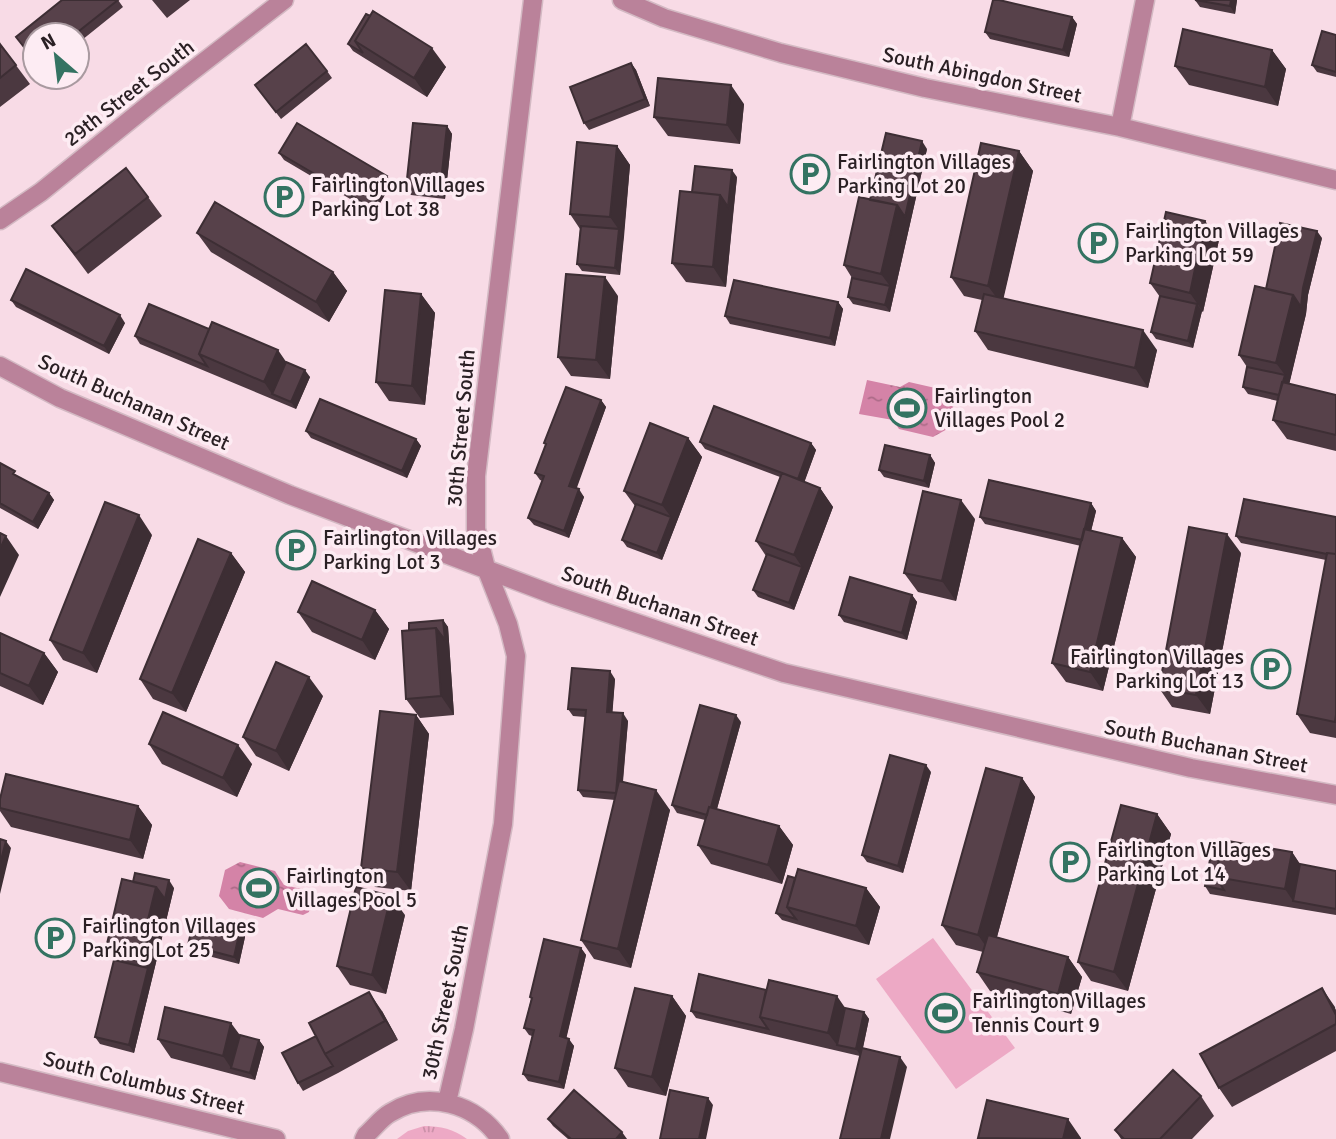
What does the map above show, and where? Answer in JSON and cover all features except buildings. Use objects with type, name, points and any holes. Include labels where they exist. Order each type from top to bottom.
[{"type":"street","name":"29th Street South","points":[[0,219],[41,192],[284,0]]},
{"type":"street","name":"30th Street South","points":[[447,1102],[464,1029],[503,824],[516,656],[508,624],[486,568],[476,529],[476,476],[533,0]]},
{"type":"street","name":"South Abingdon Street","points":[[622,0],[664,18],[781,53],[926,88],[1120,127],[1336,180]]},
{"type":"street","points":[[1120,127],[1145,0]]},
{"type":"street","name":"South Buchanan Street","points":[[0,366],[60,398],[290,495],[554,595],[784,673],[1191,768],[1336,795]]},
{"type":"street","name":"South Columbus Street","points":[[0,1072],[276,1139]]},
{"type":"street","points":[[364,1139],[389,1113],[407,1105],[427,1101],[447,1102],[462,1107],[480,1117],[500,1139]]},
{"type":"green space","name":"Fairlington Villages Tennis Court 9","points":[[933,938],[1015,1048],[956,1089],[876,979]]},
{"type":"green space","points":[[424,1126],[447,1129],[467,1139],[397,1139],[408,1131]]},
{"type":"water","name":"Fairlington Villages Pool 2","points":[[867,380],[900,387],[909,382],[944,390],[954,403],[949,428],[933,437],[899,429],[893,420],[859,414]]},
{"type":"water","name":"Fairlington Villages Pool 5","points":[[240,862],[275,871],[284,885],[310,891],[312,896],[309,912],[303,915],[278,909],[263,918],[229,909],[219,896],[225,870]]},
{"type":"place","name":"Fairlington Villages Parking Lot 20","points":[[810,174]]},
{"type":"place","name":"Fairlington Villages Parking Lot 38","points":[[284,197]]},
{"type":"place","name":"Fairlington Villages Parking Lot 59","points":[[1098,243]]},
{"type":"place","name":"Fairlington Villages Pool 2","points":[[907,408]]},
{"type":"place","name":"Fairlington Villages Parking Lot 3","points":[[296,550]]},
{"type":"place","name":"Fairlington Villages Parking Lot 13","points":[[1271,669]]},
{"type":"place","name":"Fairlington Villages Parking Lot 14","points":[[1070,862]]},
{"type":"place","name":"Fairlington Villages Pool 5","points":[[259,888]]},
{"type":"place","name":"Fairlington Villages Parking Lot 25","points":[[55,938]]},
{"type":"place","name":"Fairlington Villages Tennis Court 9","points":[[945,1013]]}]
